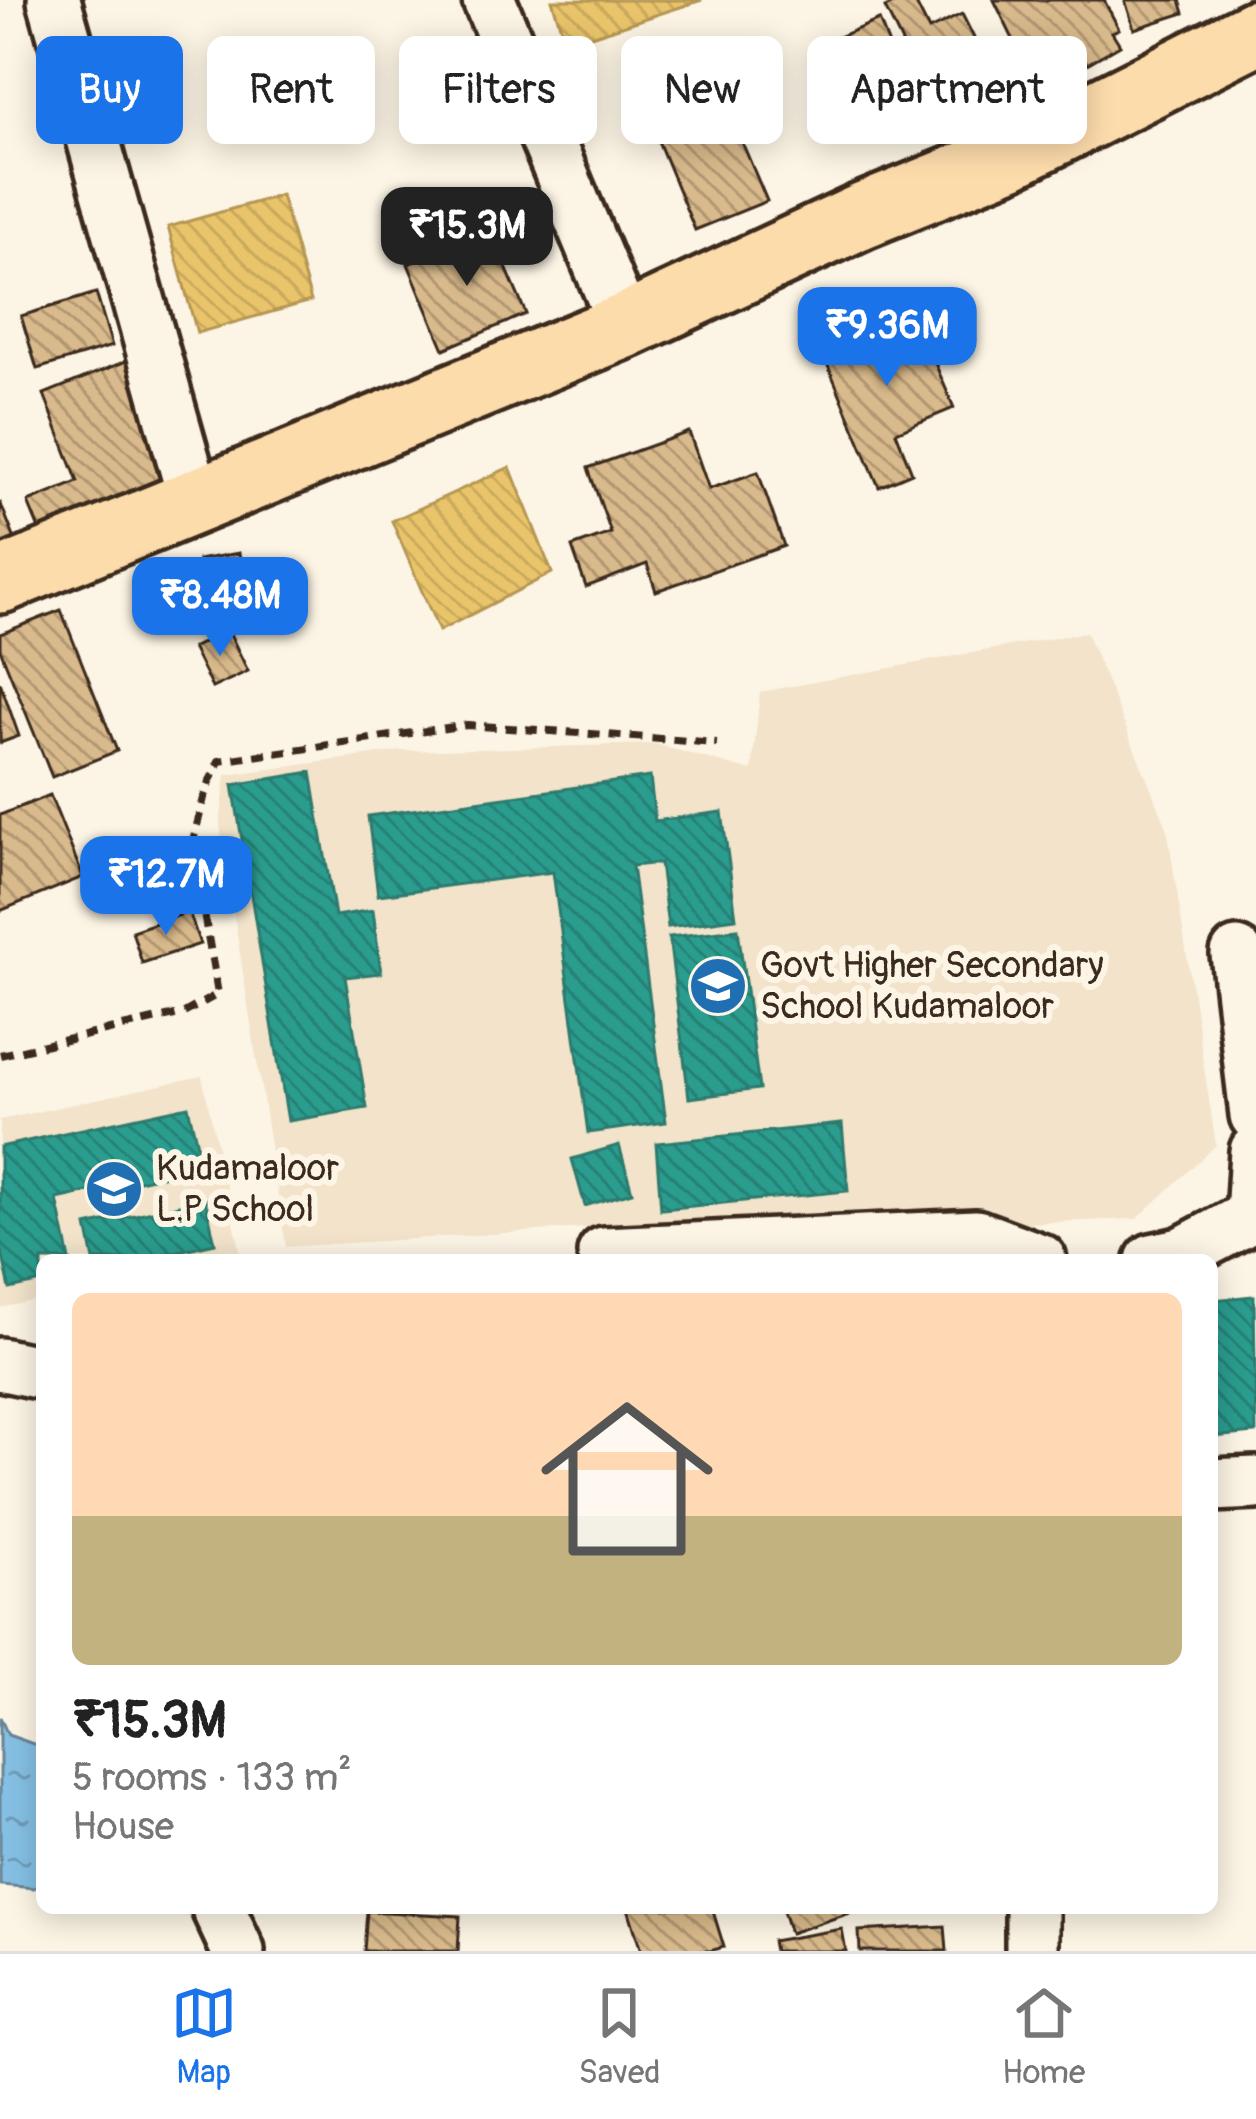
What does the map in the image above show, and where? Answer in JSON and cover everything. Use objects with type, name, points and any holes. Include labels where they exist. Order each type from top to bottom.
[{"type":"main road","points":[[0,581],[625,326],[862,216],[1008,157],[1256,32]]},
{"type":"street","points":[[54,0],[195,501]]},
{"type":"street","points":[[488,0],[625,326]]},
{"type":"street","points":[[1237,954],[1256,1114]]},
{"type":"street","points":[[1181,1254],[1252,1216],[1256,1151]]},
{"type":"street","points":[[604,1252],[976,1236],[1024,1254]]},
{"type":"street","points":[[0,1364],[36,1372]]},
{"type":"street","points":[[1218,1486],[1256,1483]]},
{"type":"street","points":[[221,1914],[238,1951]]},
{"type":"street","points":[[1032,1914],[1033,1951]]},
{"type":"path","points":[[0,1055],[184,1012],[218,994],[192,845],[219,761],[467,724],[716,742]]},
{"type":"shaded area","name":"Govt Higher Secondary School Kudamaloor","points":[[1086,632],[1167,827],[1216,1145],[1137,1219],[995,1224],[868,1210],[286,1247],[220,826],[226,775],[402,751],[655,744],[752,771],[760,692]]},
{"type":"shaded area","name":"Kudamaloor L.P School","points":[[202,1076],[241,1254],[36,1254],[36,1300],[0,1308],[0,1120]]},
{"type":"water","points":[[0,1717],[8,1735],[36,1745],[36,1887],[0,1885]]},
{"type":"building: Homes","points":[[552,0],[702,0],[591,36],[563,36]]},
{"type":"building: Homes","points":[[281,195],[311,301],[197,333],[168,227]]},
{"type":"building: Homes","points":[[510,467],[552,573],[439,631],[392,521]]},
{"type":"building: Schools","points":[[311,772],[335,916],[373,910],[381,973],[345,977],[367,1108],[288,1121],[233,785]]},
{"type":"building: Schools","points":[[650,777],[655,821],[722,812],[736,918],[668,927],[660,863],[632,866],[666,1122],[588,1133],[553,872],[378,895],[368,816]]},
{"type":"building: Schools","points":[[738,929],[759,1089],[689,1098],[669,937]]},
{"type":"building: Schools","points":[[188,1106],[202,1167],[57,1199],[69,1254],[36,1254],[36,1283],[10,1289],[0,1243],[0,1147]]},
{"type":"building: Schools","points":[[842,1124],[848,1191],[661,1209],[656,1143]]},
{"type":"building: Schools","points":[[619,1145],[632,1192],[585,1206],[572,1159]]},
{"type":"building: Schools","points":[[205,1199],[215,1243],[165,1254],[93,1254],[87,1226]]},
{"type":"building: Schools","points":[[1254,1296],[1256,1433],[1218,1436],[1218,1299]]},
{"type":"building: Other","points":[[914,0],[929,30],[962,14],[973,36],[899,36],[885,8]]},
{"type":"building: Other","points":[[994,0],[1104,0],[1119,29],[1112,32],[1120,45],[1087,64],[1087,36],[1012,36]]},
{"type":"building: Other","points":[[1125,0],[1180,0],[1184,13],[1134,29]]},
{"type":"building: Other","points":[[879,20],[885,36],[840,36]]},
{"type":"building: Other","points":[[659,144],[743,144],[767,201],[695,230]]},
{"type":"building: Other","points":[[490,230],[526,314],[444,349],[408,264]]},
{"type":"building: Other","points":[[96,293],[112,346],[37,369],[21,316]]},
{"type":"building: Other","points":[[913,311],[954,408],[896,432],[912,473],[879,487],[821,349]]},
{"type":"building: Other","points":[[126,361],[178,495],[46,546],[28,502],[78,482],[44,394]]},
{"type":"building: Other","points":[[689,432],[709,489],[758,472],[784,546],[656,591],[647,564],[586,587],[572,547],[611,533],[588,468]]},
{"type":"building: Other","points":[[0,502],[16,542],[0,548]]},
{"type":"building: Other","points":[[239,553],[248,600],[206,608],[198,560]]},
{"type":"building: Other","points":[[61,610],[117,751],[52,777],[0,649],[0,634]]},
{"type":"building: Other","points":[[228,630],[248,671],[212,688],[192,648]]},
{"type":"building: Other","points":[[0,682],[19,736],[0,743]]},
{"type":"building: Other","points":[[50,795],[83,877],[0,911],[0,815]]},
{"type":"building: Other","points":[[189,912],[200,944],[142,963],[132,931]]},
{"type":"building: Other","points":[[367,1914],[460,1916],[458,1951],[364,1951]]},
{"type":"building: Other","points":[[630,1914],[714,1914],[724,1947],[710,1951],[641,1951]]},
{"type":"building: Other","points":[[784,1914],[847,1914],[790,1933]]},
{"type":"building: Other","points":[[945,1926],[947,1951],[860,1951],[859,1931]]},
{"type":"building: Other","points":[[842,1929],[846,1951],[774,1951],[772,1941]]},
{"type":"place","name":"Govt Higher Secondary School Kudamaloor","points":[[718,986]]},
{"type":"place","name":"Kudamaloor L.P School","points":[[114,1189]]}]
